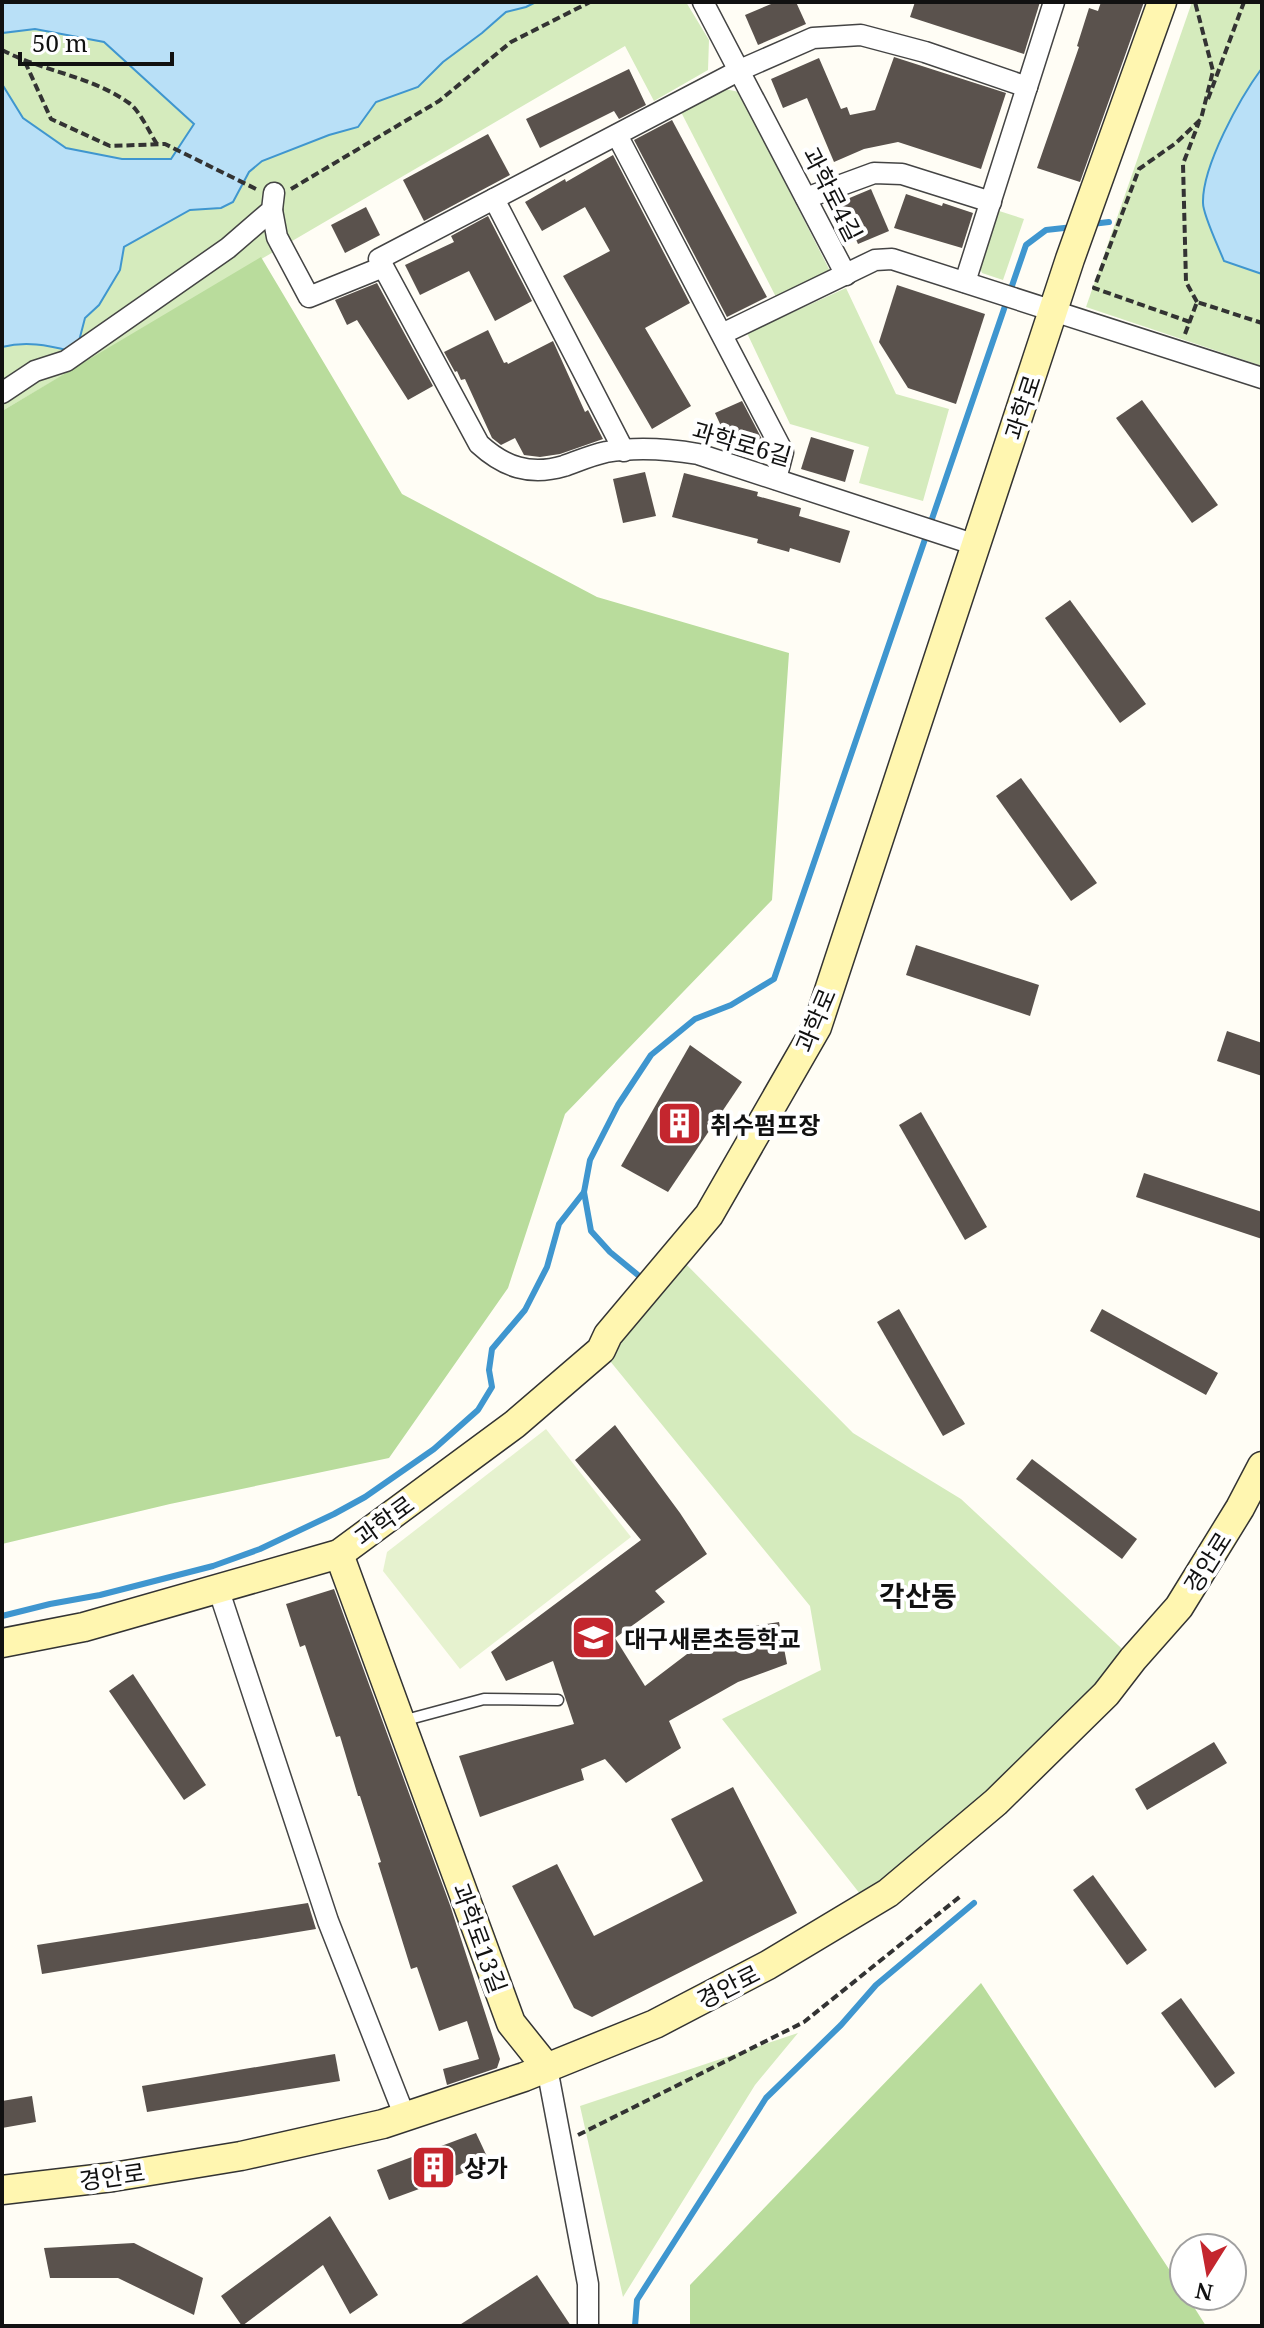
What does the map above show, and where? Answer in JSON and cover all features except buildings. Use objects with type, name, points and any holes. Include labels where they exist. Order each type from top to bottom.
[{"type":"street","name":"과학로4길","points":[[703,2],[846,275],[875,260],[892,259],[1054,310]]},
{"type":"street","points":[[965,282],[1054,2]]},
{"type":"street","name":"과학로","points":[[2,1643],[84,1627],[339,1554],[515,1424],[601,1350],[608,1335],[709,1215],[817,1027],[1070,259],[1162,2]]},
{"type":"street","points":[[268,198],[277,237],[309,297],[381,263],[494,199],[740,70],[813,38],[861,35],[925,52],[1027,87]]},
{"type":"street","points":[[617,135],[783,452],[776,479]]},
{"type":"street","points":[[806,198],[874,173],[902,174],[991,202]]},
{"type":"street","points":[[2,393],[35,371],[66,361],[228,248],[268,198]]},
{"type":"street","points":[[494,199],[624,451]]},
{"type":"street","name":"과학로6길","points":[[381,263],[479,444],[495,459],[512,467],[538,470],[559,467],[605,452],[668,449],[698,454],[976,545]]},
{"type":"street","points":[[722,334],[846,275]]},
{"type":"street","points":[[1054,310],[1262,378]]},
{"type":"street","name":"경안로","points":[[2,2190],[113,2177],[241,2156],[383,2124],[547,2068],[655,2024],[768,1965],[888,1893],[996,1802],[1106,1694],[1179,1607],[1262,1466]]},
{"type":"street","name":"과학로13길","points":[[339,1554],[511,2023],[547,2068],[588,2284],[588,2326]]},
{"type":"street","points":[[218,1588],[328,1921],[405,2117]]},
{"type":"lane","points":[[400,1721],[484,1699],[558,1700]]},
{"type":"path","points":[[268,198],[281,195],[439,101],[511,42],[590,2]]},
{"type":"path","points":[[1190,322],[1094,288],[1139,169],[1176,143],[1201,119],[1213,71],[1195,2]]},
{"type":"path","points":[[1244,2],[1183,164],[1186,282],[1197,302],[1262,323]]},
{"type":"path","points":[[2,50],[25,62],[92,84],[131,104],[157,144]]},
{"type":"path","points":[[25,62],[51,119],[110,146],[165,144],[250,185]]},
{"type":"path","points":[[1179,351],[1197,302]]},
{"type":"path","points":[[561,2143],[804,2022],[962,1895]]},
{"type":"green space","points":[[2,2],[686,2],[709,40],[708,70],[654,101],[625,46],[2,411]]},
{"type":"green space","points":[[1192,2],[1262,2],[1262,366],[1086,307]]},
{"type":"green space","points":[[725,89],[739,92],[831,273],[778,301],[681,112]]},
{"type":"green space","points":[[996,210],[1024,219],[1003,280],[982,273],[978,262]]},
{"type":"green space","points":[[261,257],[402,494],[597,597],[789,653],[772,900],[565,1114],[508,1288],[389,1458],[170,1504],[2,1544],[2,411]]},
{"type":"green space","points":[[846,288],[896,394],[949,409],[923,501],[859,483],[869,447],[790,424],[747,333]]},
{"type":"green space","points":[[676,1254],[853,1433],[961,1499],[1133,1659],[868,1904],[722,1719],[821,1670],[810,1606],[601,1350]]},
{"type":"green space","points":[[546,1429],[631,1537],[460,1669],[383,1571],[387,1552]]},
{"type":"green space","points":[[981,1983],[1168,2268],[1168,2312],[1197,2312],[1206,2326],[690,2326],[690,2285]]},
{"type":"green space","points":[[798,2033],[755,2085],[623,2297],[580,2106]]},
{"type":"water","points":[[2,2],[536,2],[506,12],[443,62],[418,87],[376,102],[358,127],[262,161],[249,172],[233,202],[221,208],[190,210],[124,247],[120,270],[99,305],[85,318],[79,341],[70,351],[36,344],[2,347],[2,84],[23,118],[66,148],[122,159],[171,159],[194,124],[104,42],[35,29],[2,33]]},
{"type":"water","points":[[1262,68],[1262,274],[1224,261],[1203,203],[1204,188],[1215,152],[1233,114]]},
{"type":"waterway","points":[[1092,224],[1109,222]]},
{"type":"waterway","points":[[2,1616],[213,1566],[260,1549],[365,1497],[434,1449],[478,1410],[492,1387],[489,1370],[492,1349],[525,1310],[547,1267],[559,1224],[584,1192],[590,1160],[618,1105],[651,1055],[695,1019],[731,1005],[774,979],[1026,245],[1046,230],[1073,227]]},
{"type":"waterway","points":[[584,1192],[591,1231],[610,1252],[644,1280]]},
{"type":"waterway","points":[[635,2326],[637,2300],[766,2098],[841,2025],[876,1985],[974,1903]]},
{"type":"place","name":"취수펌프장","points":[[679,1124]]},
{"type":"place","name":"대구새론초등학교","points":[[593,1638]]},
{"type":"place","name":"상가","points":[[433,2167]]},
{"type":"district","name":"각산동","points":[[918,1595]]}]
